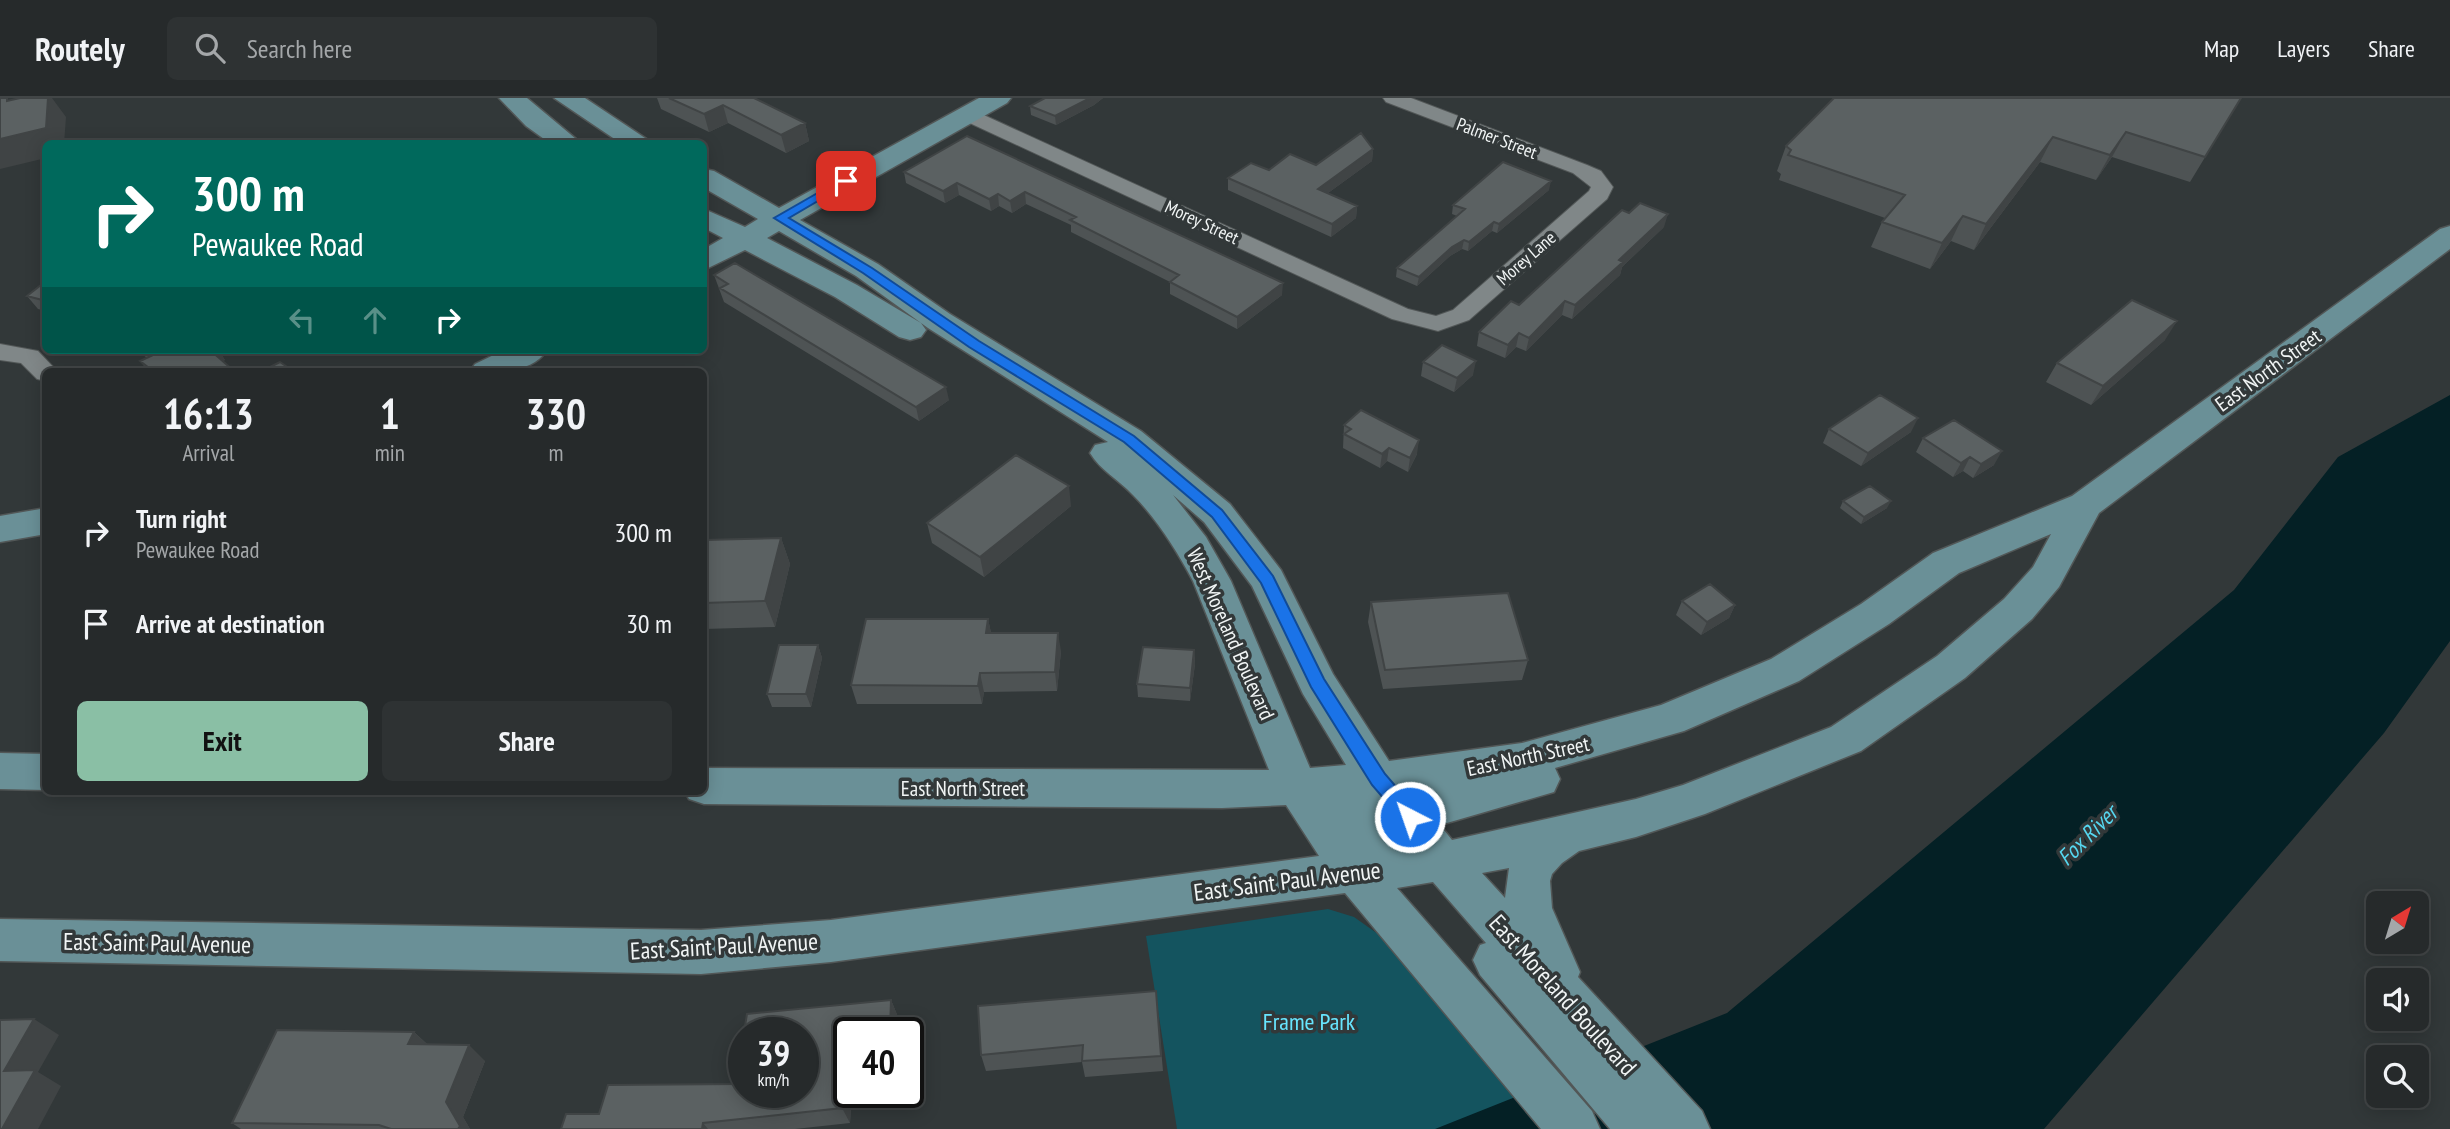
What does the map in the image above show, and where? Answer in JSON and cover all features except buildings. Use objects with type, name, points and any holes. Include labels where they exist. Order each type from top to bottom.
[{"type":"main road","points":[[567,98],[635,140]]},
{"type":"main road","points":[[707,259],[998,98]]},
{"type":"main road","points":[[517,99],[564,140]]},
{"type":"main road","name":"West Moreland Boulevard","points":[[707,179],[867,270],[974,344],[1129,439],[1198,495],[1242,543],[1268,580],[1317,682],[1378,780],[1396,825]]},
{"type":"main road","name":"West Moreland Boulevard","points":[[707,219],[846,290],[995,380],[1080,434],[1120,462],[1147,486],[1193,546],[1212,581],[1297,787],[1354,872],[1574,1129]]},
{"type":"main road","name":"East North Street","points":[[707,786],[1222,790],[1297,787],[1445,773],[1522,760],[1669,719],[1785,670],[1946,563],[2085,505],[2450,235]]},
{"type":"main road","points":[[492,368],[522,354]]},
{"type":"main road","name":"East North Street","points":[[1429,864],[1566,835],[1690,801],[1846,739],[1951,667],[2018,609],[2046,577],[2085,505]]},
{"type":"main road","points":[[0,528],[42,522]]},
{"type":"main road","points":[[1354,872],[1364,849],[1396,825],[1497,790],[1690,740],[1792,692],[1838,637]]},
{"type":"main road","points":[[0,771],[42,772]]},
{"type":"main road","points":[[1297,787],[1396,825],[1566,1020],[1643,1129]]},
{"type":"main road","points":[[1566,835],[1545,850],[1532,867],[1527,885],[1531,914],[1566,1020]]},
{"type":"main road","name":"East Saint Paul Avenue","points":[[0,940],[701,952],[831,941],[1429,864]]},
{"type":"main road","name":"East Moreland Boulevard","points":[[1566,1020],[1684,1129]]},
{"type":"street","name":"Palmer Street","points":[[1393,98],[1580,170],[1599,181]]},
{"type":"street","name":"Morey Street","points":[[968,115],[1400,314],[1438,324]]},
{"type":"street","name":"Morey Lane","points":[[1438,324],[1461,315],[1589,203],[1599,194],[1602,187],[1599,181]]},
{"type":"street","points":[[0,352],[29,357],[42,369]]},
{"type":"green space","name":"Frame Park","points":[[1328,909],[1354,917],[1378,934],[1551,1129],[1177,1129],[1146,936]]},
{"type":"water","name":"Fox River","points":[[2450,395],[2450,641],[2384,733],[2044,1129],[1435,1129],[1727,1013],[2234,590],[2338,457]]},
{"type":"route","points":[[846,181],[780,218],[867,270],[974,344],[1129,439],[1217,513],[1268,580],[1317,682],[1378,780],[1410,817]]}]
